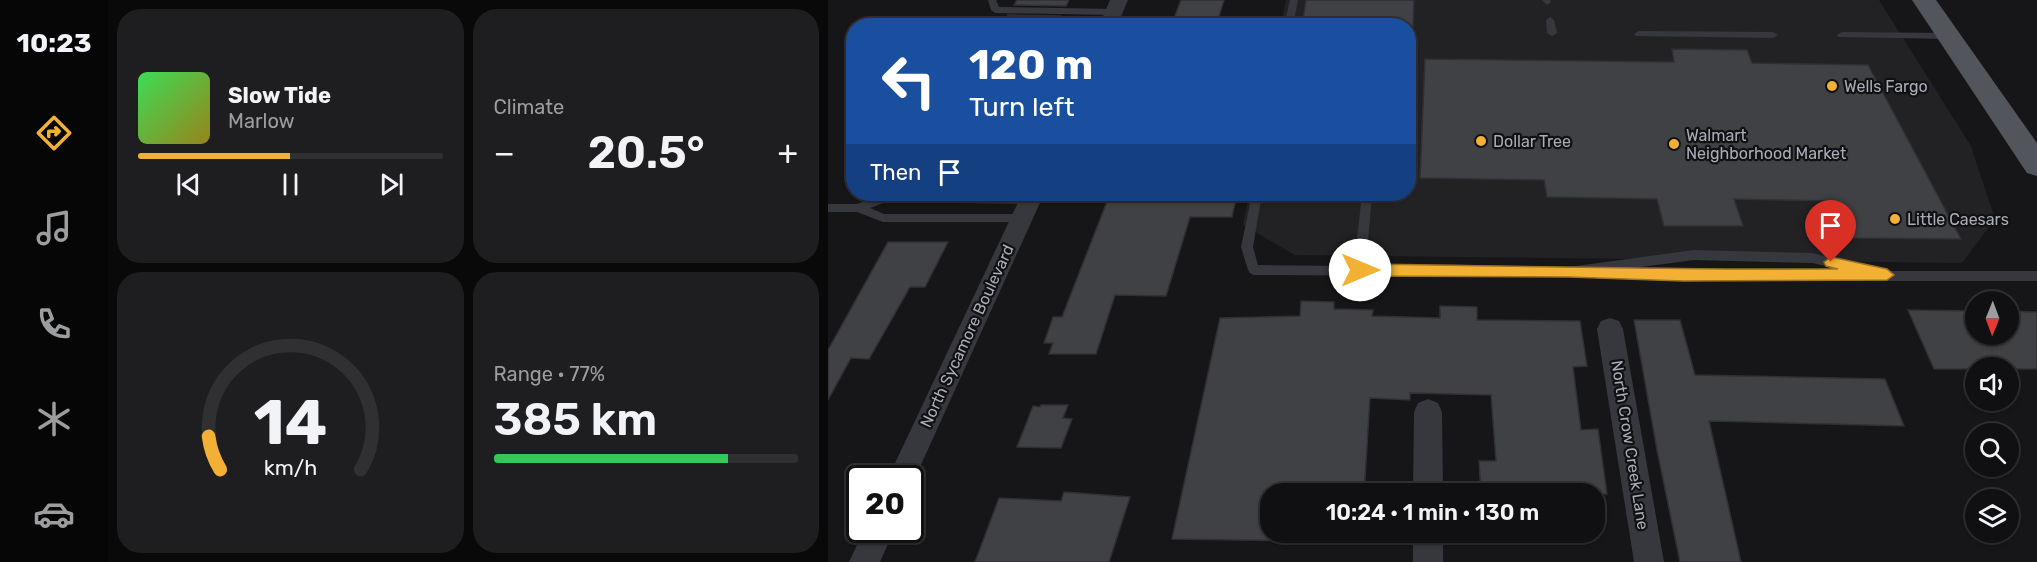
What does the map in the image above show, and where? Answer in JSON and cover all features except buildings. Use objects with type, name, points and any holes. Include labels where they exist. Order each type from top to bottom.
[{"type":"main road","points":[[1924,0],[2037,165]]},
{"type":"street","name":"North Sycamore Boulevard","points":[[908,465],[1028,204]]},
{"type":"street","name":"North Crow Creek Lane","points":[[1611,329],[1649,562]]},
{"type":"street","points":[[1428,412],[1428,483]]},
{"type":"street","points":[[864,562],[873,543]]},
{"type":"street","points":[[1428,543],[1428,562]]},
{"type":"lane","points":[[992,0],[995,10],[1114,12]]},
{"type":"lane","points":[[1290,18],[1294,0]]},
{"type":"lane","points":[[1550,21],[1552,33]]},
{"type":"lane","points":[[1639,34],[1773,35]]},
{"type":"lane","points":[[1842,35],[1949,36]]},
{"type":"lane","points":[[828,208],[858,208],[877,201]]},
{"type":"lane","points":[[956,201],[1028,204]]},
{"type":"lane","points":[[1256,201],[1247,247],[1254,270],[1569,272],[1683,276],[2037,276]]},
{"type":"lane","points":[[1360,270],[1366,201]]},
{"type":"lane","points":[[858,208],[883,218],[1028,204]]},
{"type":"lane","points":[[1569,272],[1694,255],[1812,258],[1887,275]]},
{"type":"shaded area","points":[[1286,0],[1879,0],[1971,146],[1995,219],[1962,263],[1295,255],[1243,225],[1248,201],[1416,201],[1416,18],[1282,18]]},
{"type":"place","name":"Wells Fargo","points":[[1832,86]]},
{"type":"place","name":"Dollar Tree","points":[[1481,141]]},
{"type":"place","name":"Walmart Neighborhood Market","points":[[1674,144]]},
{"type":"place","name":"Little Caesars","points":[[1895,219]]},
{"type":"route","points":[[1360,270],[1569,272],[1683,276],[1887,275],[1831,262]]}]
